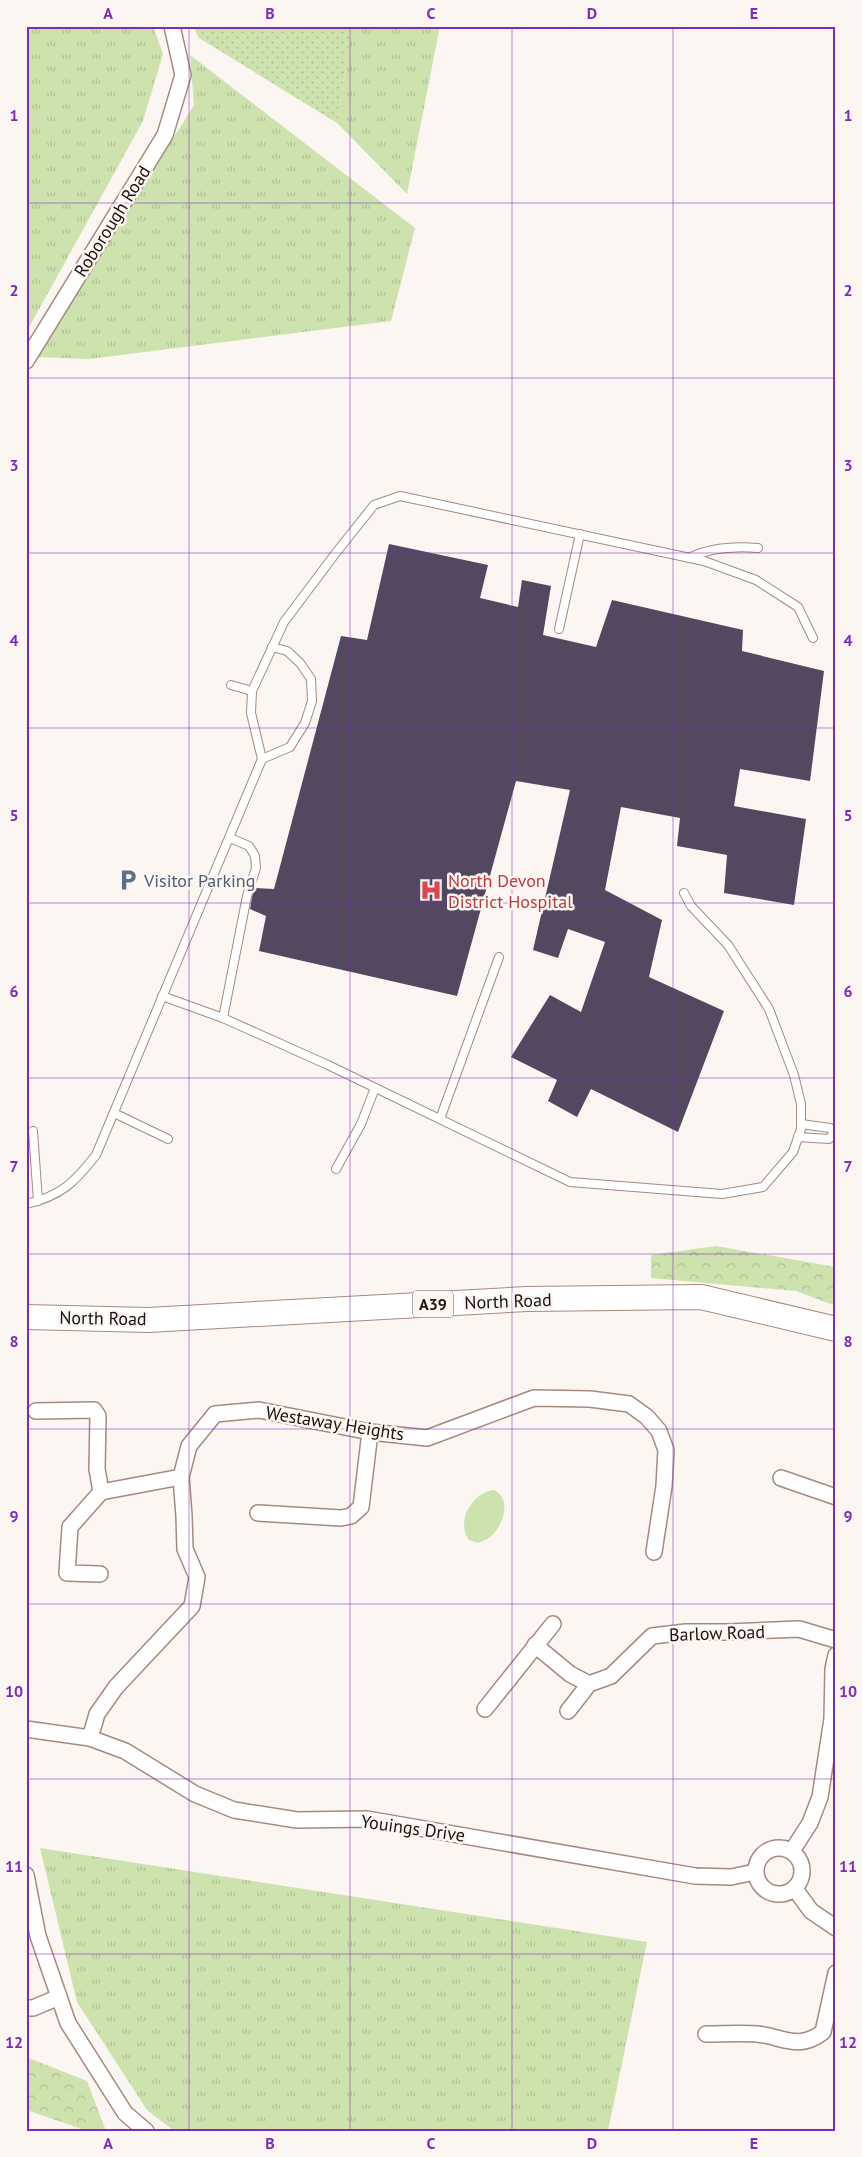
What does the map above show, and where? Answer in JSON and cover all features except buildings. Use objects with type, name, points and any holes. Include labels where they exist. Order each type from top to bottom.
[{"type":"main road","name":"North Road","points":[[26,1317],[148,1320],[527,1299],[701,1297],[836,1329]]},
{"type":"street","name":"Roborough Road","points":[[26,361],[165,135],[183,75],[173,27]]},
{"type":"street","name":"Westaway Heights","points":[[90,1738],[97,1714],[116,1687],[192,1606],[197,1577],[184,1548],[181,1477],[189,1446],[215,1414],[259,1410],[370,1432],[427,1438],[534,1398],[590,1399],[629,1404],[647,1416],[659,1432],[666,1450],[664,1486],[654,1552]]},
{"type":"street","points":[[36,1411],[94,1410],[98,1416],[97,1469],[102,1492]]},
{"type":"street","points":[[258,1513],[341,1518],[351,1516],[361,1507],[370,1432]]},
{"type":"street","points":[[100,1574],[67,1574],[70,1527],[102,1492],[181,1477]]},
{"type":"street","points":[[782,1478],[836,1497]]},
{"type":"street","points":[[485,1708],[553,1624]]},
{"type":"street","name":"Barlow Road","points":[[589,1684],[611,1676],[652,1636],[686,1632],[799,1630],[836,1640]]},
{"type":"street","points":[[535,1645],[570,1674],[589,1684],[568,1711]]},
{"type":"street","points":[[792,1851],[810,1823],[830,1776],[833,1669],[836,1655]]},
{"type":"street","name":"Youings Drive","points":[[26,1730],[90,1738],[125,1750],[195,1794],[234,1810],[297,1820],[367,1819],[695,1876],[731,1877],[755,1872]]},
{"type":"street","points":[[782,1848],[792,1851],[800,1862],[802,1872],[800,1881],[795,1889],[778,1894],[769,1892],[759,1884],[755,1872],[756,1863],[760,1856],[767,1851],[782,1848]]},
{"type":"street","points":[[26,1874],[38,1936],[68,2023],[125,2113],[146,2131]]},
{"type":"street","points":[[795,1889],[811,1911],[836,1928]]},
{"type":"street","points":[[706,2034],[757,2034],[796,2043],[812,2040],[823,2032],[836,1973]]},
{"type":"street","points":[[26,2008],[33,2008],[59,1997]]},
{"type":"lane","points":[[26,1204],[38,1201],[67,1188],[82,1174],[96,1155],[262,759],[251,713],[252,692],[284,622],[334,554],[374,505],[400,496],[704,561],[756,580],[798,607],[813,638]]},
{"type":"lane","points":[[559,629],[580,534]]},
{"type":"lane","points":[[689,558],[726,547],[758,548]]},
{"type":"lane","points":[[262,759],[290,746],[304,723],[312,701],[311,678],[300,663],[287,651],[272,647]]},
{"type":"lane","points":[[231,685],[252,692]]},
{"type":"lane","points":[[223,1018],[247,896],[256,868],[255,856],[249,846],[230,838]]},
{"type":"lane","points":[[162,996],[223,1018],[375,1088],[570,1182],[722,1194],[763,1187],[793,1152],[798,1137],[801,1124],[800,1104],[794,1075],[771,1012],[728,946],[691,906],[684,893]]},
{"type":"lane","points":[[440,1119],[499,958]]},
{"type":"lane","points":[[336,1169],[361,1124],[375,1088]]},
{"type":"lane","points":[[114,1113],[168,1139]]},
{"type":"lane","points":[[798,1137],[829,1139],[835,1133],[830,1128],[801,1124]]},
{"type":"lane","points":[[33,1131],[38,1201]]},
{"type":"green space","points":[[26,26],[153,26],[163,54],[143,121],[26,333]]},
{"type":"green space","points":[[193,26],[352,26],[337,123],[199,38]]},
{"type":"green space","points":[[352,26],[440,26],[407,194],[337,123]]},
{"type":"green space","points":[[190,55],[415,228],[391,321],[89,359],[36,357],[194,105]]},
{"type":"green space","points":[[716,1246],[836,1267],[836,1306],[796,1291],[651,1278],[651,1255]]},
{"type":"green space","points":[[494,1490],[500,1494],[503,1500],[504,1513],[502,1520],[494,1533],[486,1540],[478,1543],[469,1540],[464,1524],[468,1509],[479,1496]]},
{"type":"green space","points":[[40,1848],[647,1942],[608,2131],[174,2131],[147,2110],[77,2002]]},
{"type":"green space","points":[[26,2057],[87,2081],[106,2131],[88,2131],[26,2110]]},
{"type":"place","name":"Visitor Parking","points":[[128,880]]},
{"type":"place","name":"North Devon District Hospital","points":[[431,890]]}]
